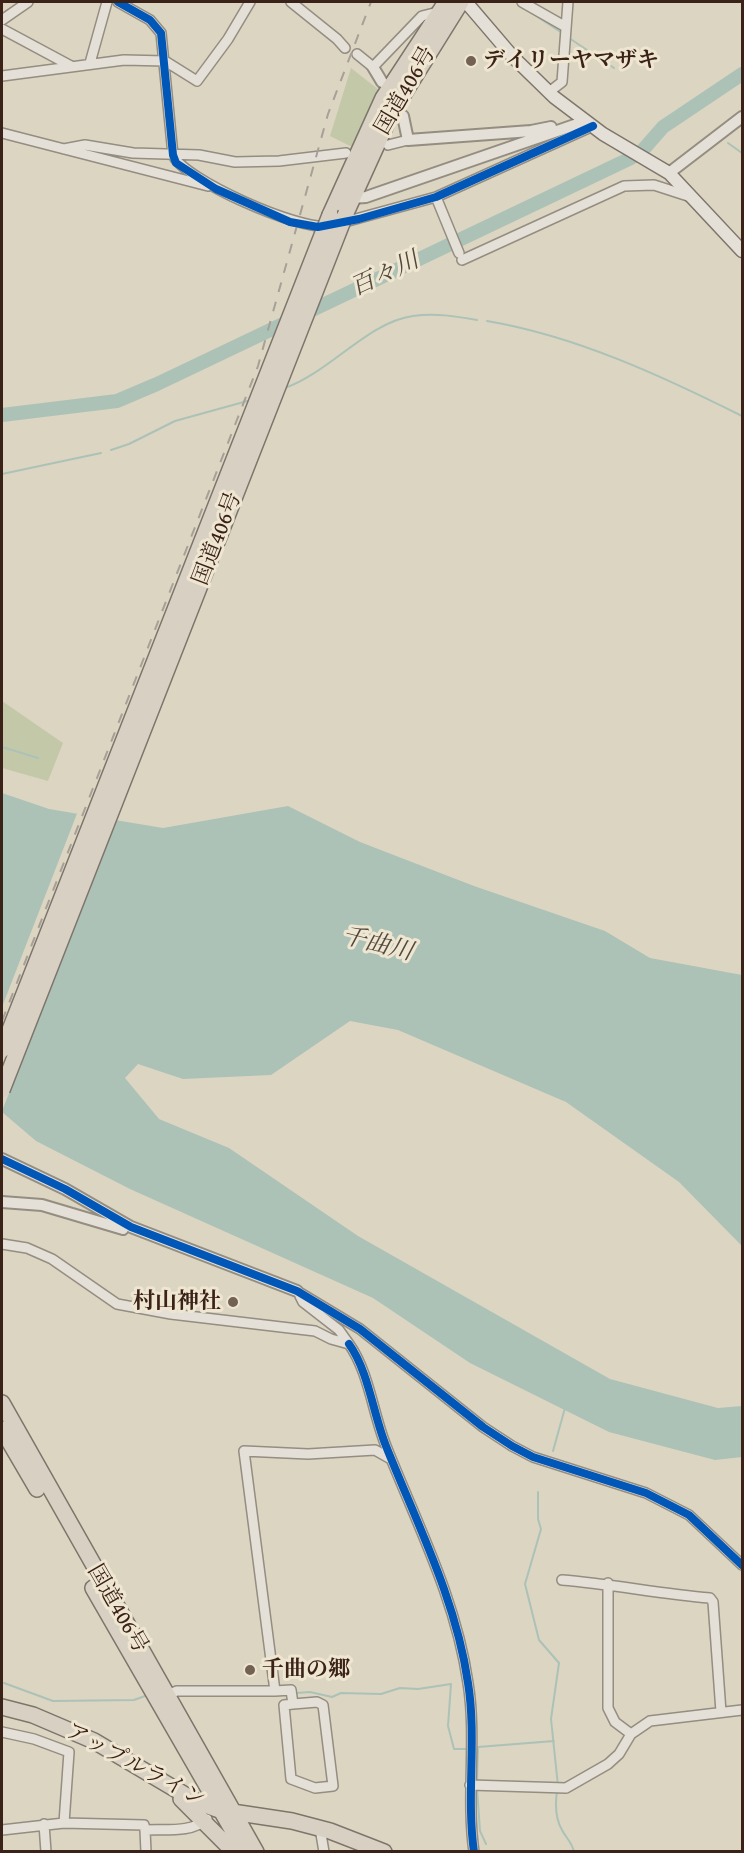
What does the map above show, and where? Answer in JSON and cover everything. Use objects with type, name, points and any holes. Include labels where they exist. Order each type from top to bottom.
[{"type":"highway","name":"国道406号","points":[[2,1090],[349,205],[390,116],[464,2]]},
{"type":"highway","name":"国道406号","points":[[2,1050],[330,215],[383,98],[442,7]]},
{"type":"highway","name":"国道406号","points":[[2,1403],[161,1697],[189,1758],[244,1851]]},
{"type":"highway","name":"国道406号","points":[[2,1429],[161,1697],[256,1851]]},
{"type":"highway","name":"アップルライン","points":[[2,1707],[74,1732],[114,1752],[170,1787],[219,1810],[320,1828],[384,1851]]},
{"type":"highway","points":[[189,1758],[186,1778],[170,1787],[234,1851]]},
{"type":"main road","points":[[464,2],[513,57],[549,92],[603,134],[664,170],[694,198],[742,251]]},
{"type":"street","points":[[2,20],[28,2]]},
{"type":"street","points":[[90,63],[107,2]]},
{"type":"street","points":[[117,2],[158,27],[164,42],[173,155],[176,163],[216,189],[290,222],[318,227],[359,219],[436,197],[589,123]]},
{"type":"street","points":[[2,76],[90,63],[124,60],[165,61],[197,81],[228,39],[250,2]]},
{"type":"street","points":[[291,2],[345,48]]},
{"type":"street","points":[[522,2],[566,27]]},
{"type":"street","points":[[549,92],[562,81],[568,2]]},
{"type":"street","points":[[373,68],[422,16],[442,7]]},
{"type":"street","points":[[2,29],[71,66]]},
{"type":"street","points":[[357,54],[373,68],[382,82]]},
{"type":"street","points":[[403,116],[408,140]]},
{"type":"street","points":[[664,170],[742,117]]},
{"type":"street","points":[[349,205],[366,197],[559,130],[589,123]]},
{"type":"street","points":[[388,145],[408,140],[531,131],[553,127],[559,130]]},
{"type":"street","points":[[2,133],[216,189]]},
{"type":"street","points":[[64,149],[85,146],[173,155],[199,155],[235,162],[279,161],[346,153]]},
{"type":"street","points":[[436,197],[460,256],[624,186],[654,185],[694,198]]},
{"type":"street","points":[[2,1159],[65,1189],[131,1227],[297,1292],[360,1329],[483,1427],[512,1446],[534,1457],[646,1493],[689,1515],[742,1565]]},
{"type":"street","points":[[2,1202],[42,1205],[109,1223],[126,1231],[131,1227]]},
{"type":"street","points":[[2,1244],[27,1248],[52,1259],[117,1304],[171,1314],[302,1329],[349,1344]]},
{"type":"street","points":[[297,1292],[303,1302],[339,1330],[357,1355],[376,1420],[448,1595],[460,1644],[470,1705],[470,1785],[474,1851]]},
{"type":"street","points":[[275,1691],[244,1451],[308,1454],[375,1450],[391,1459]]},
{"type":"street","points":[[562,1580],[608,1583],[676,1595],[710,1598],[713,1602],[721,1712]]},
{"type":"street","points":[[608,1583],[608,1708],[615,1722],[631,1734]]},
{"type":"street","points":[[161,1697],[177,1691],[291,1690],[293,1704]]},
{"type":"street","points":[[317,1702],[323,1705],[333,1786],[315,1788],[291,1779],[284,1705],[293,1704],[317,1702]]},
{"type":"street","points":[[470,1785],[556,1788],[608,1764],[619,1754],[631,1734],[650,1721],[742,1710]]},
{"type":"street","points":[[2,1732],[34,1739],[69,1752],[64,1822]]},
{"type":"street","points":[[145,1830],[192,1828],[219,1810]]},
{"type":"street","points":[[2,1830],[64,1822],[144,1826],[146,1851]]},
{"type":"street","points":[[44,1824],[46,1851]]},
{"type":"street","points":[[320,1828],[324,1851]]},
{"type":"green space","points":[[351,68],[379,90],[352,147],[330,136]]},
{"type":"green space","points":[[2,701],[63,743],[48,781],[2,768]]},
{"type":"water","name":"千曲川","points":[[2,793],[49,809],[163,828],[288,806],[360,842],[474,886],[605,931],[650,958],[742,975],[742,1246],[679,1182],[566,1102],[398,1030],[350,1021],[271,1075],[183,1079],[138,1064],[125,1078],[159,1119],[229,1148],[358,1236],[610,1379],[718,1408],[742,1406],[742,1457],[715,1460],[609,1432],[470,1363],[373,1298],[130,1189],[36,1141],[2,1112]]},
{"type":"pier","points":[[78,811],[117,818],[2,1111],[2,1007]]},
{"type":"waterway","points":[[529,11],[562,33]]},
{"type":"waterway","points":[[569,38],[614,68]]},
{"type":"waterway","name":"百々川","points":[[2,415],[117,401],[157,384],[629,159],[642,151],[663,127],[742,74]]},
{"type":"waterway","points":[[728,143],[742,153]]},
{"type":"waterway","points":[[285,388],[302,381],[365,337],[396,320],[429,315],[477,320]]},
{"type":"waterway","points":[[487,321],[586,347],[650,372],[742,416]]},
{"type":"waterway","points":[[111,450],[129,444],[175,421],[251,400]]},
{"type":"waterway","points":[[2,474],[101,453]]},
{"type":"waterway","points":[[2,747],[38,758]]},
{"type":"waterway","points":[[553,1451],[565,1408]]},
{"type":"waterway","points":[[538,1492],[538,1519],[541,1529],[525,1584],[539,1640],[559,1663],[551,1719],[558,1786]]},
{"type":"waterway","points":[[4,1683],[53,1701],[134,1700],[145,1696]]},
{"type":"waterway","points":[[296,1693],[310,1692],[332,1697],[341,1693],[381,1694],[400,1688],[418,1689],[451,1684],[448,1726],[454,1749],[467,1749]]},
{"type":"waterway","points":[[477,1782],[478,1747],[554,1741]]},
{"type":"waterway","points":[[477,1788],[480,1831],[486,1844]]},
{"type":"waterway","points":[[557,1791],[558,1821],[574,1852]]},
{"type":"railway","points":[[2,1021],[258,366],[328,114],[371,2]]},
{"type":"cycle path","points":[[118,2],[150,20],[161,33],[173,155],[176,163],[216,189],[290,222],[318,227],[359,219],[436,197],[593,126]]},
{"type":"cycle path","points":[[2,1159],[65,1189],[131,1227],[297,1291],[360,1329],[483,1427],[512,1446],[533,1457],[646,1493],[689,1515],[742,1565]]},
{"type":"cycle path","points":[[349,1344],[366,1380],[381,1434],[434,1562],[462,1652],[471,1704],[471,1810],[474,1852]]},
{"type":"place","name":"デイリーヤマザキ","points":[[471,61]]},
{"type":"place","name":"村山神社","points":[[233,1302]]},
{"type":"place","name":"千曲の郷","points":[[250,1670]]}]
